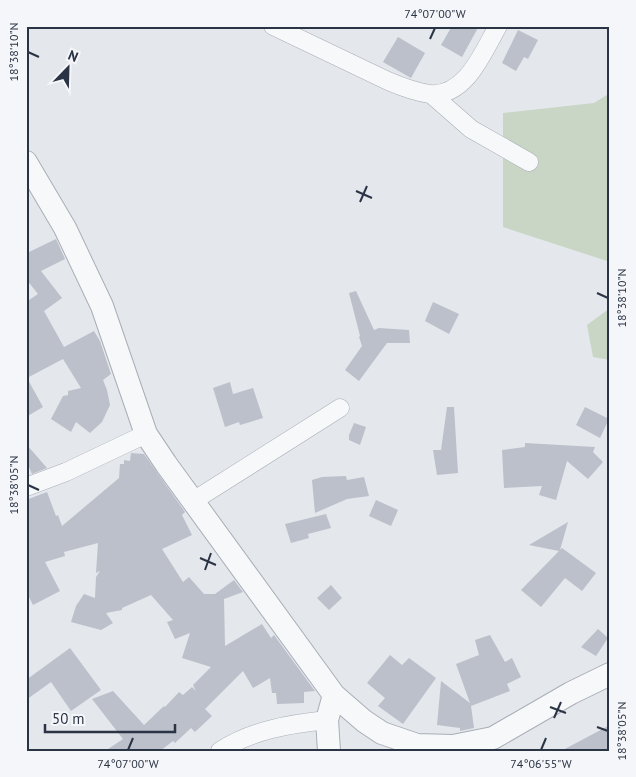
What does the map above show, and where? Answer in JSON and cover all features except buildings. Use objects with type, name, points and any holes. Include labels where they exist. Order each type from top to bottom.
[{"type":"street","points":[[273,26],[388,81],[407,89],[431,94],[455,88],[463,81],[498,26]]},
{"type":"street","points":[[431,94],[471,129],[529,162]]},
{"type":"street","points":[[26,162],[65,228],[102,306],[146,434],[334,695],[364,721],[382,733],[417,745],[453,746],[493,738],[571,693],[610,674]]},
{"type":"street","points":[[194,501],[340,408]]},
{"type":"street","points":[[26,486],[66,472],[146,434]]},
{"type":"street","points":[[329,751],[327,720],[334,695]]},
{"type":"street","points":[[220,751],[228,745],[270,728],[327,720]]},
{"type":"green space","points":[[610,93],[610,262],[503,227],[503,113],[594,103]]},
{"type":"green space","points":[[610,308],[610,360],[593,357],[587,325]]}]
